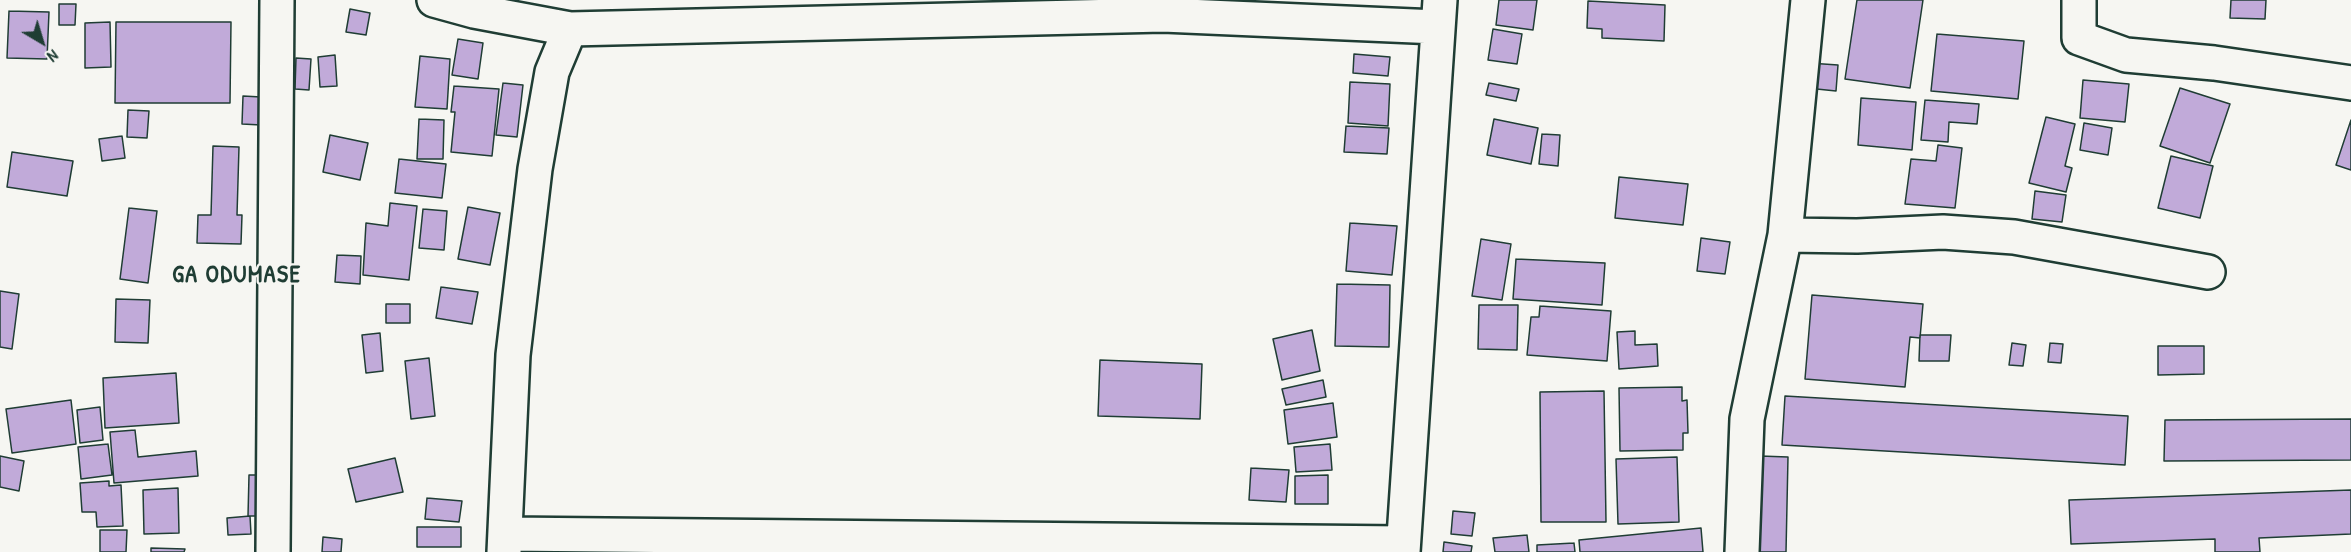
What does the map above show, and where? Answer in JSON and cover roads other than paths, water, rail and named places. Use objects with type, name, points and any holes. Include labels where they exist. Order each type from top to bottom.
[{"type":"street","points":[[273,552],[277,0]]},
{"type":"street","points":[[434,0],[474,11],[570,29],[1163,15],[1438,13],[1403,548],[506,543],[513,355],[535,169],[552,72],[570,29]]},
{"type":"street","points":[[1742,552],[1747,419],[1785,235],[1808,0]]},
{"type":"street","points":[[2079,0],[2079,38],[2126,55],[2214,63],[2351,83]]},
{"type":"street","points":[[1785,235],[1857,236],[1943,232],[2014,237],[2208,272]]},
{"type":"district","name":"GA ODUMASE","points":[[237,276]]}]
